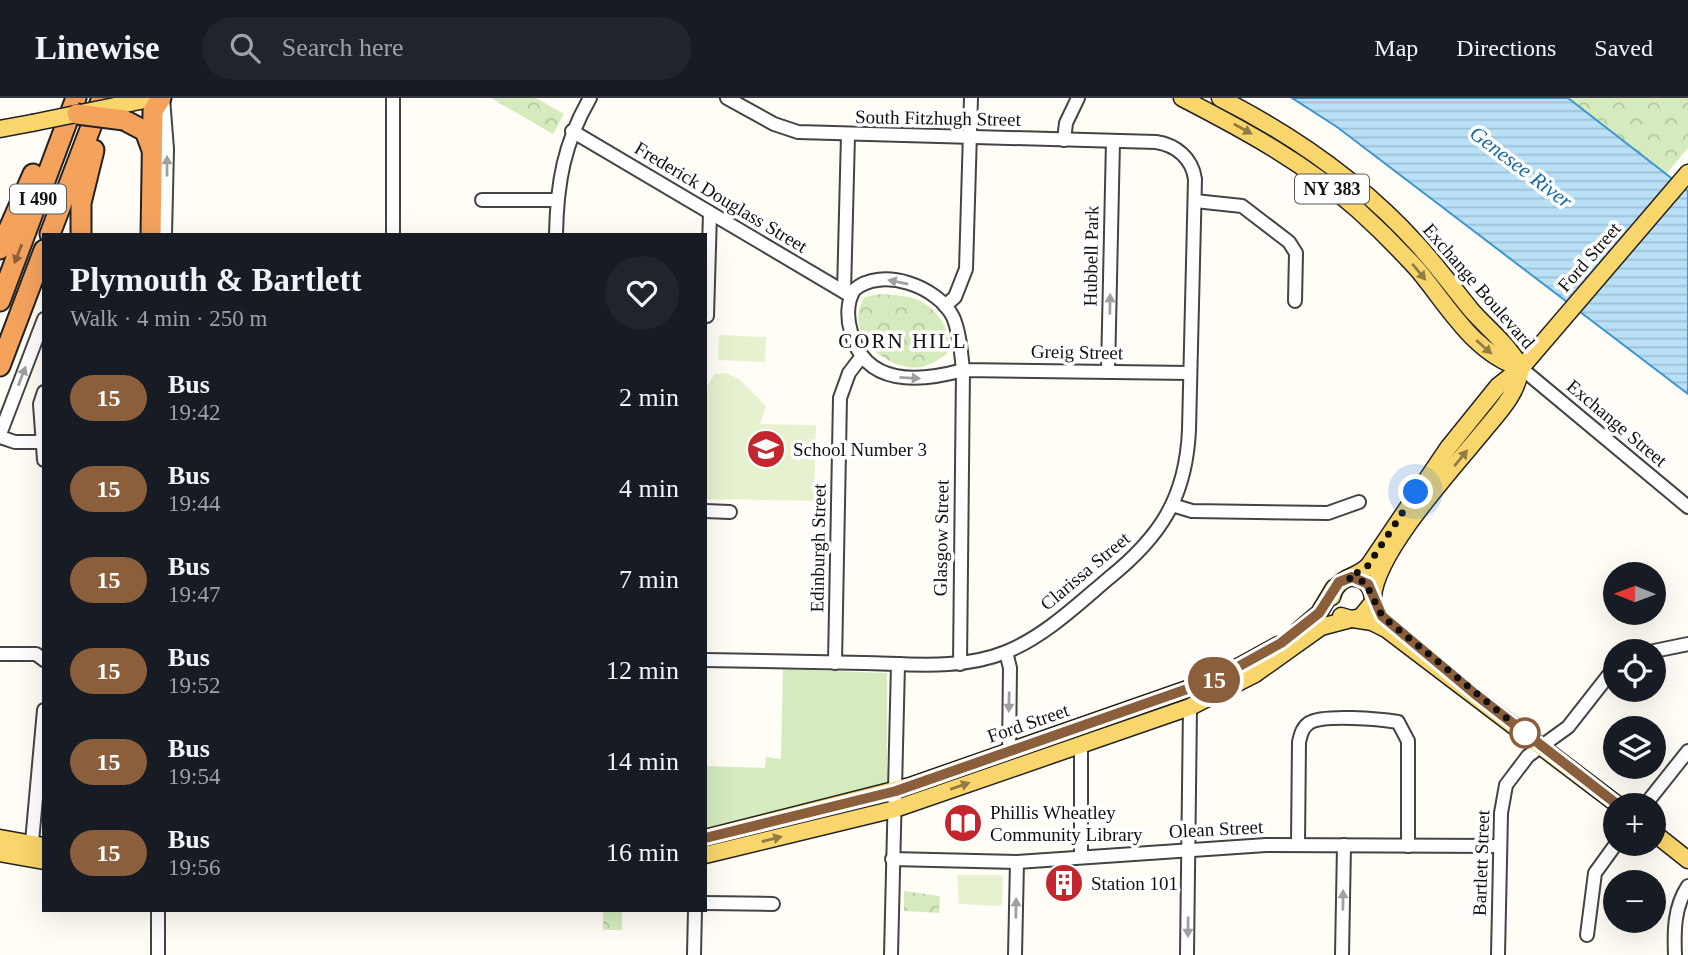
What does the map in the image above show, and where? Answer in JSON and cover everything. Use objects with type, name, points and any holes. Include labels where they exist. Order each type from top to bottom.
[{"type":"highway","points":[[0,250],[27,192],[63,98]]},
{"type":"highway","name":"I 490","points":[[50,233],[102,98]]},
{"type":"highway","points":[[81,233],[82,196],[108,98]]},
{"type":"highway","points":[[151,233],[153,111],[162,98]]},
{"type":"highway","points":[[77,106],[127,112],[145,131],[154,162]]},
{"type":"highway","name":"I 490","points":[[0,301],[77,106]]},
{"type":"highway","points":[[0,366],[42,255]]},
{"type":"highway","points":[[0,381],[23,303]]},
{"type":"main road","points":[[127,112],[155,98]]},
{"type":"main road","name":"Exchange Boulevard","points":[[1182,98],[1273,147],[1344,198],[1402,252],[1454,315],[1491,354],[1521,368]]},
{"type":"main road","name":"Exchange Boulevard","points":[[1220,98],[1304,146],[1379,206],[1417,244],[1474,313],[1509,349],[1521,368]]},
{"type":"main road","points":[[0,129],[32,123],[77,106]]},
{"type":"main road","name":"Ford Street","points":[[1348,578],[1367,567],[1422,483],[1501,383],[1521,368],[1688,173]]},
{"type":"main road","name":"Ford Street","points":[[1373,598],[1375,579],[1385,561],[1424,506],[1511,397],[1521,368]]},
{"type":"main road","points":[[1475,694],[1382,627],[1339,615],[1334,607],[1334,588],[1348,578],[1365,582],[1382,616],[1475,694],[1603,794]]},
{"type":"main road","name":"Ford Street","points":[[707,838],[896,791],[1234,672],[1264,655],[1313,619],[1334,588]]},
{"type":"main road","points":[[1352,619],[1366,614],[1373,598]]},
{"type":"main road","name":"Ford Street","points":[[707,855],[895,809],[1190,707],[1255,674],[1321,627],[1352,619]]},
{"type":"main road","points":[[0,838],[37,853]]},
{"type":"main road","points":[[1666,843],[1688,860]]},
{"type":"main road","points":[[0,853],[37,853]]},
{"type":"street","points":[[162,98],[167,149],[165,233]]},
{"type":"street","points":[[393,98],[393,233]]},
{"type":"street","points":[[556,233],[561,164],[572,131],[590,98]]},
{"type":"street","name":"South Fitzhugh Street","points":[[727,98],[786,129],[848,135],[1113,141]]},
{"type":"street","points":[[945,306],[955,297],[966,268],[971,98]]},
{"type":"street","points":[[1065,140],[1066,123],[1078,98]]},
{"type":"street","name":"Frederick Douglass Street","points":[[572,131],[847,294]]},
{"type":"street","points":[[847,294],[869,281],[887,279],[918,287],[945,306],[957,330],[963,370],[932,378],[903,379],[878,370],[862,356],[850,330],[847,294],[848,135]]},
{"type":"street","name":"Clarissa Street","points":[[707,660],[960,664],[1006,652],[1045,630],[1133,559],[1152,539],[1172,505],[1187,453],[1195,173],[1180,151],[1156,142],[1113,141]]},
{"type":"street","name":"Hubbell Park","points":[[1108,372],[1113,141]]},
{"type":"street","points":[[482,200],[557,200]]},
{"type":"street","points":[[1195,201],[1242,206],[1292,244],[1296,257],[1295,301]]},
{"type":"street","points":[[707,316],[710,214]]},
{"type":"street","points":[[41,442],[15,442],[0,436],[42,324]]},
{"type":"street","name":"Edinburgh Street","points":[[835,663],[840,398],[849,373],[862,356]]},
{"type":"street","name":"Exchange Street","points":[[1521,368],[1688,507]]},
{"type":"street","name":"Greig Street","points":[[963,370],[1190,373]]},
{"type":"street","name":"Glasgow Street","points":[[960,664],[963,370]]},
{"type":"street","points":[[42,396],[42,448]]},
{"type":"street","points":[[1172,505],[1192,511],[1328,513],[1359,502]]},
{"type":"street","points":[[707,511],[730,512]]},
{"type":"street","points":[[1666,649],[1688,644]]},
{"type":"street","points":[[1006,652],[1010,668],[1009,752]]},
{"type":"street","points":[[0,654],[36,654],[42,658]]},
{"type":"street","points":[[891,955],[898,664]]},
{"type":"street","name":"Bartlett Street","points":[[1498,955],[1501,803],[1506,785],[1528,755],[1568,727],[1603,682]]},
{"type":"street","points":[[1187,955],[1190,707]]},
{"type":"street","points":[[1298,844],[1299,742],[1302,730],[1311,721],[1361,719],[1398,722],[1404,729],[1408,741],[1408,846]]},
{"type":"street","points":[[1081,744],[1081,856]]},
{"type":"street","points":[[37,853],[42,751]]},
{"type":"street","points":[[1655,793],[1688,751]]},
{"type":"street","name":"Olean Street","points":[[892,859],[1017,862],[1298,844],[1499,846]]},
{"type":"street","points":[[1342,955],[1344,845]]},
{"type":"street","points":[[1587,935],[1595,873],[1607,856]]},
{"type":"street","points":[[1015,955],[1017,862]]},
{"type":"street","points":[[1675,955],[1674,925],[1681,896],[1688,886]]},
{"type":"street","points":[[707,903],[773,904]]},
{"type":"street","points":[[158,912],[158,955]]},
{"type":"street","points":[[694,955],[695,912]]},
{"type":"green space","points":[[491,98],[536,98],[564,114],[553,134]]},
{"type":"green space","points":[[1568,98],[1688,98],[1688,148],[1666,174]]},
{"type":"green space","points":[[879,294],[913,298],[932,309],[946,330],[949,346],[947,354],[925,366],[909,367],[895,363],[871,347],[863,336],[859,310],[865,297]]},
{"type":"green space","points":[[719,335],[766,337],[765,362],[718,360]]},
{"type":"green space","name":"School Number 3","points":[[725,373],[739,379],[766,406],[760,424],[816,425],[814,501],[707,499],[707,386],[715,374]]},
{"type":"green space","points":[[783,669],[887,673],[887,783],[707,831],[707,766],[765,768],[766,757],[781,759]]},
{"type":"green space","points":[[957,875],[1000,875],[1003,878],[1002,904],[959,904]]},
{"type":"green space","points":[[904,891],[940,896],[939,913],[904,911]]},
{"type":"green space","points":[[603,912],[622,912],[622,930],[603,930]]},
{"type":"water","name":"Genesee River","points":[[1292,98],[1568,98],[1688,191],[1688,394],[1337,127]]},
{"type":"bus line","name":"15","points":[[707,838],[896,791],[1234,672],[1255,661],[1313,619],[1336,585],[1352,577],[1368,584],[1377,611],[1382,616],[1475,694],[1603,793]]},
{"type":"place","name":"School Number 3","points":[[766,449]]},
{"type":"place","name":"Phillis Wheatley Community Library","points":[[963,823]]},
{"type":"place","name":"Station 101","points":[[1064,883]]},
{"type":"district","name":"CORN HILL","points":[[903,341]]},
{"type":"route","points":[[1416,492],[1367,567],[1348,578],[1354,577],[1365,582],[1371,590],[1377,611],[1382,616],[1525,733]]}]
